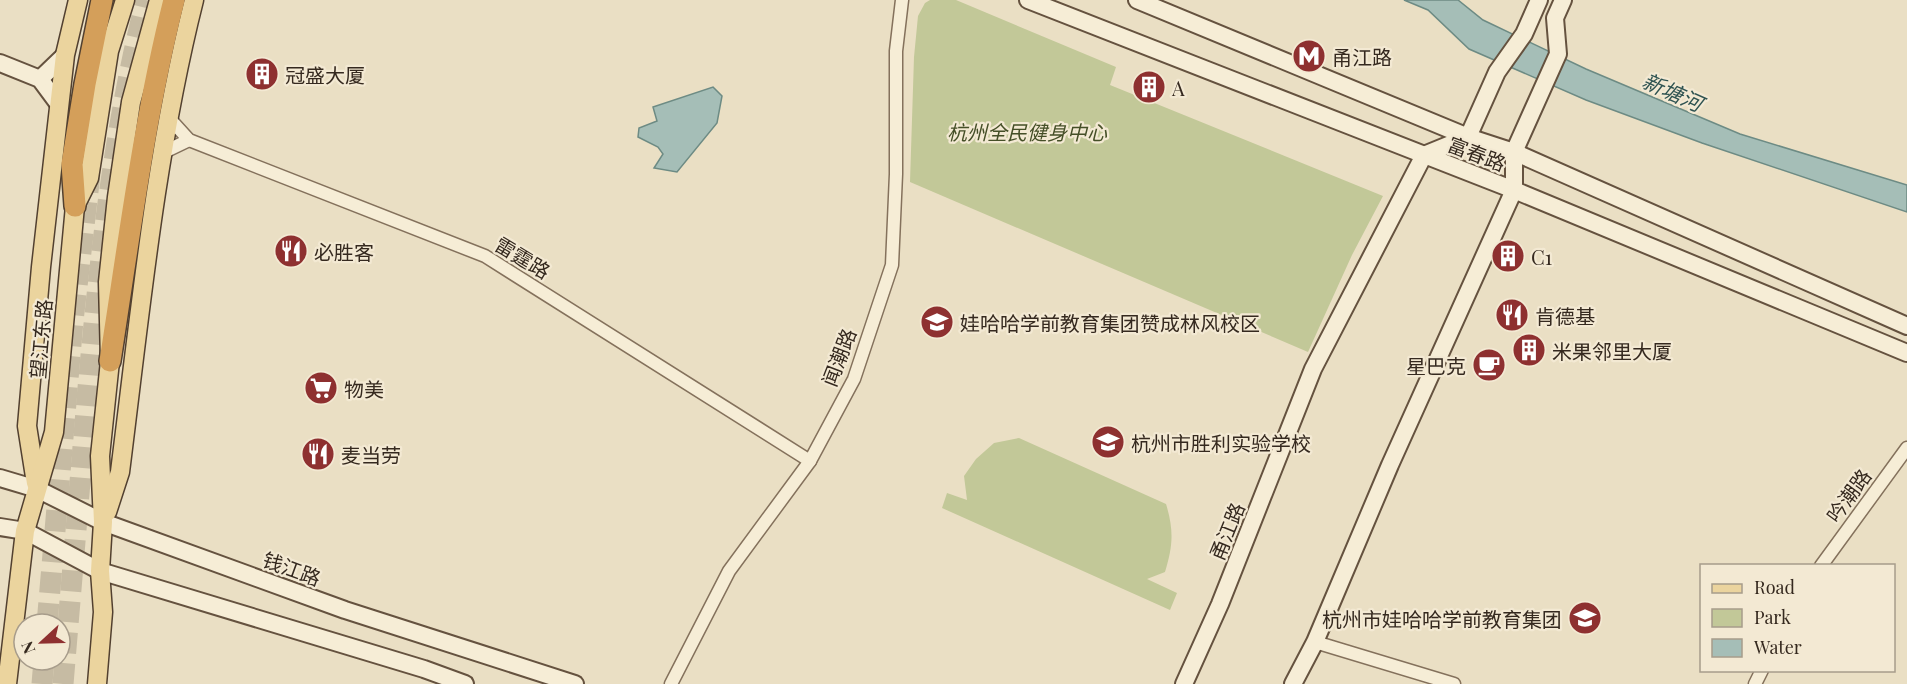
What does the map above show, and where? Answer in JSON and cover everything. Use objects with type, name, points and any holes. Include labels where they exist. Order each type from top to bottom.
[{"type":"highway","points":[[75,206],[72,164],[102,0]]},
{"type":"highway","points":[[110,361],[146,129],[174,0]]},
{"type":"main road","points":[[37,489],[27,426],[41,267],[65,56],[78,0]]},
{"type":"main road","name":"望江东路","points":[[7,684],[25,531],[54,432],[75,206],[89,178],[109,51],[124,0]]},
{"type":"main road","points":[[97,684],[103,612],[100,571],[103,522],[100,456],[110,361],[108,282],[117,197],[131,102],[159,0]]},
{"type":"main road","points":[[103,522],[120,472],[152,211],[194,0]]},
{"type":"main road","name":"富春路","points":[[1028,0],[1514,190],[1907,353]]},
{"type":"main road","name":"富春路","points":[[1137,0],[1468,136],[1514,152],[1907,326]]},
{"type":"main road","points":[[1424,155],[1468,136],[1497,72],[1524,34],[1539,0]]},
{"type":"main road","points":[[1293,684],[1315,642],[1390,465],[1514,190],[1514,152],[1558,54],[1555,18],[1563,0]]},
{"type":"main road","points":[[40,79],[65,56]]},
{"type":"main road","points":[[0,63],[40,79],[60,106]]},
{"type":"main road","name":"甬江路","points":[[1184,684],[1220,604],[1313,369],[1424,155]]},
{"type":"main road","name":"钱江路","points":[[0,478],[37,489],[103,522],[345,610],[575,684]]},
{"type":"main road","points":[[0,527],[25,531],[100,571],[424,669],[465,684]]},
{"type":"street","name":"闻潮路","points":[[671,684],[729,571],[810,461],[854,379],[891,265],[896,174],[896,51],[902,0]]},
{"type":"street","name":"雷霆路","points":[[169,118],[189,140],[485,256],[810,461]]},
{"type":"street","points":[[162,153],[189,140]]},
{"type":"street","name":"吟潮路","points":[[1822,564],[1907,448]]},
{"type":"street","points":[[1315,642],[1454,684]]},
{"type":"green space","name":"杭州全民健身中心","points":[[930,0],[956,0],[1116,67],[1110,85],[1383,196],[1352,255],[1308,352],[910,182],[914,57],[918,16],[925,3]]},
{"type":"green space","points":[[1019,438],[1166,504],[1171,530],[1168,563],[1165,572],[1147,579],[1177,593],[1170,610],[942,508],[947,493],[967,500],[964,476],[976,459],[994,443]]},
{"type":"water","points":[[1404,0],[1458,0],[1483,20],[1586,69],[1740,134],[1907,185],[1907,212],[1702,143],[1586,100],[1469,49],[1428,10]]},
{"type":"water","points":[[713,87],[722,96],[717,123],[677,172],[654,168],[663,154],[658,147],[638,137],[639,128],[657,121],[653,107]]},
{"type":"tunnel","points":[[63,684],[102,248],[116,148],[134,49],[146,0]]},
{"type":"tunnel","points":[[48,612],[73,321],[90,174]]},
{"type":"tunnel","points":[[42,684],[43,672]]},
{"type":"place","name":"甬江路","points":[[1309,56]]},
{"type":"place","name":"冠盛大厦","points":[[262,74]]},
{"type":"place","name":"A","points":[[1149,87]]},
{"type":"place","name":"必胜客","points":[[291,251]]},
{"type":"place","name":"C1","points":[[1508,256]]},
{"type":"place","name":"肯德基","points":[[1512,315]]},
{"type":"place","name":"娃哈哈学前教育集团赞成林风校区","points":[[937,322]]},
{"type":"place","name":"米果邻里大厦","points":[[1529,350]]},
{"type":"place","name":"星巴克","points":[[1489,365]]},
{"type":"place","name":"物美","points":[[321,388]]},
{"type":"place","name":"杭州市胜利实验学校","points":[[1108,442]]},
{"type":"place","name":"麦当劳","points":[[318,454]]},
{"type":"place","name":"杭州市娃哈哈学前教育集团","points":[[1585,618]]},
{"type":"water label","name":"新塘河","points":[[1673,91]]}]
